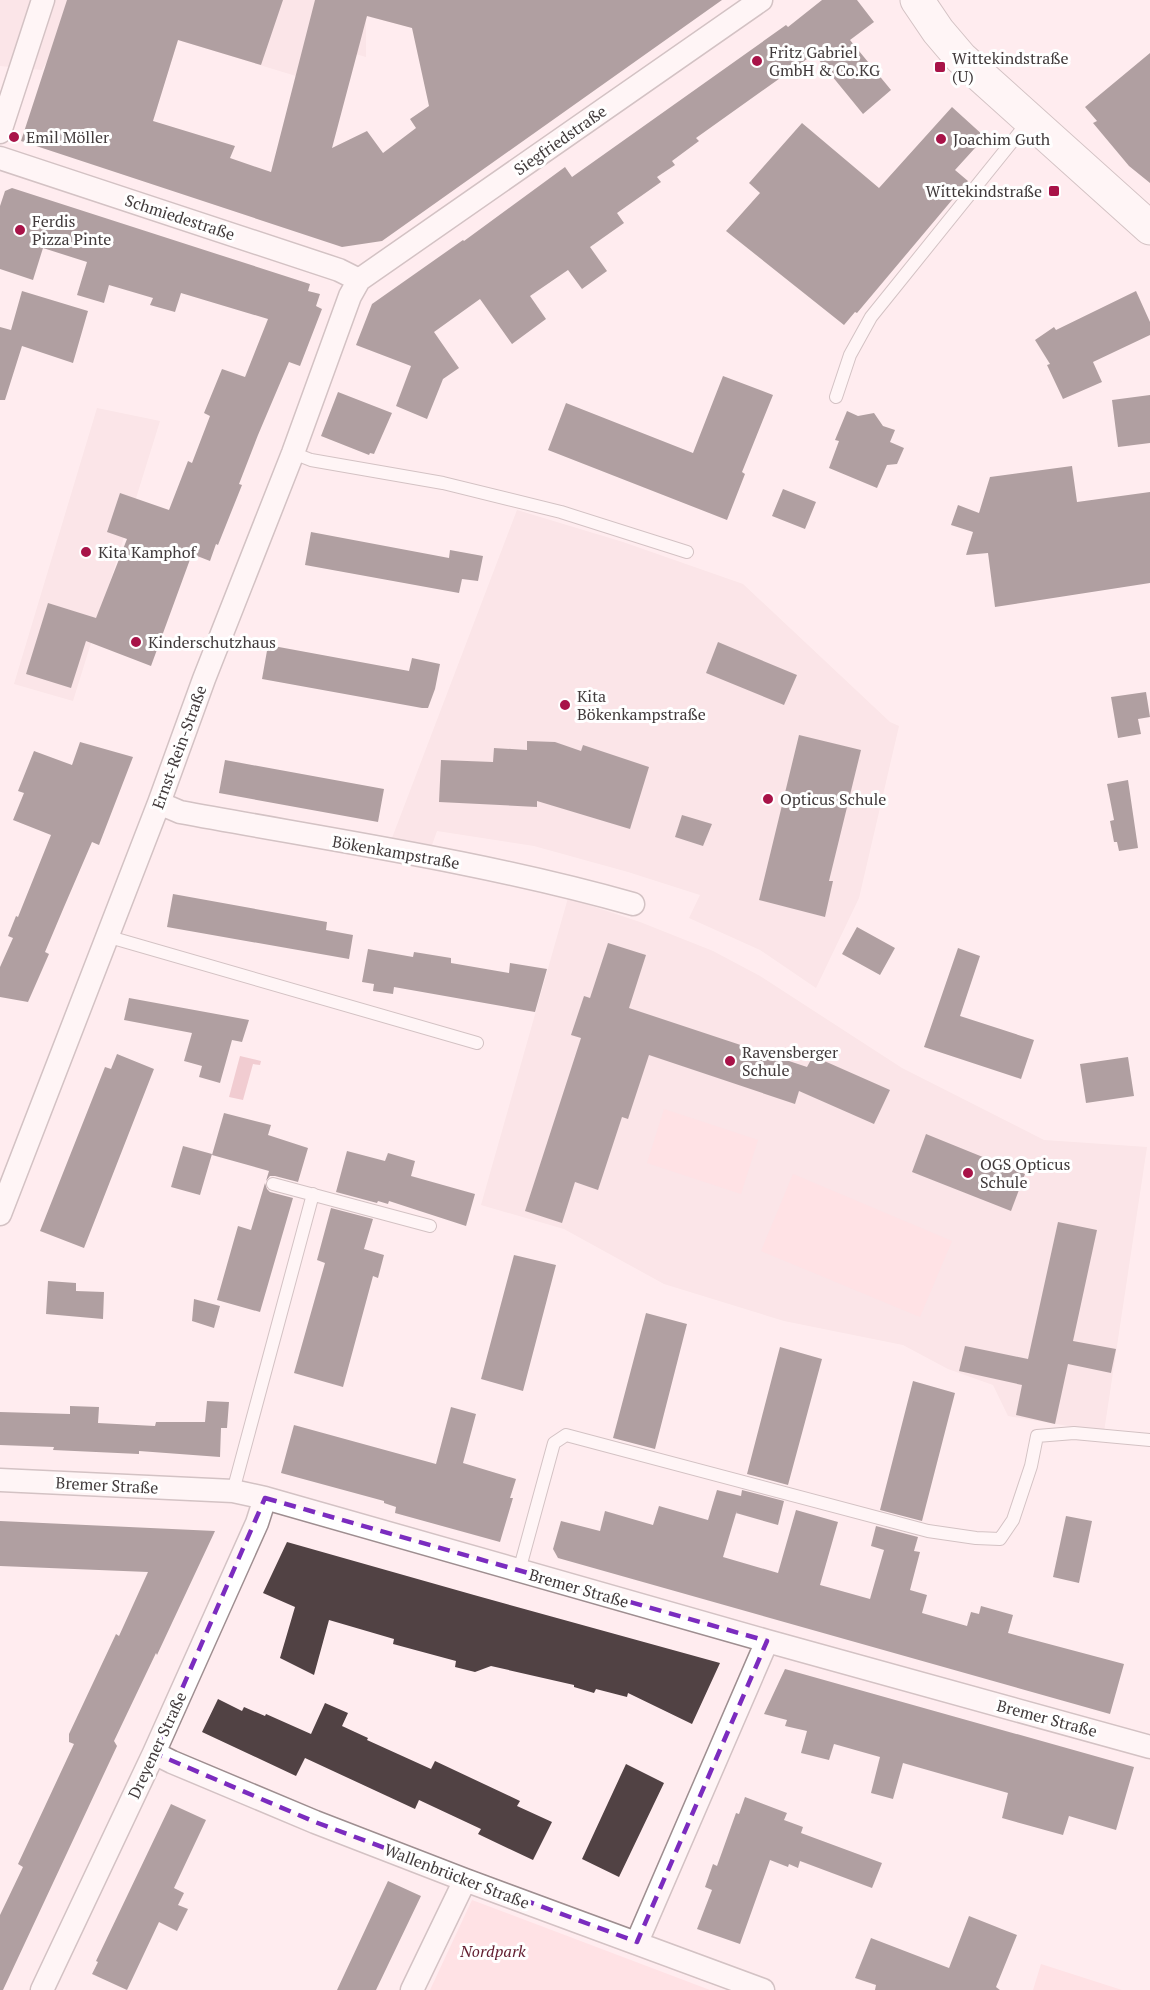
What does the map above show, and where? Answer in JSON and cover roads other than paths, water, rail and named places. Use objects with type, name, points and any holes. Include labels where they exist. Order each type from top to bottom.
[{"type":"main road","points":[[917,0],[961,58],[1150,228]]},
{"type":"street","points":[[0,132],[43,0]]},
{"type":"street","name":"Siegfriedstraße","points":[[359,280],[761,0]]},
{"type":"street","name":"Schmiedestraße","points":[[0,158],[339,270],[359,280]]},
{"type":"street","name":"Ernst-Rein-Straße","points":[[0,1214],[159,803],[204,679],[293,453],[350,296],[359,280]]},
{"type":"street","name":"Bökenkampstraße","points":[[159,803],[180,812],[512,873],[571,886],[633,904]]},
{"type":"street","name":"Bremer Straße","points":[[0,1480],[233,1491],[265,1498],[766,1641],[1150,1747]]},
{"type":"street","name":"Dreyener Straße","points":[[42,1990],[154,1753],[257,1523],[265,1498]]},
{"type":"street","points":[[637,1942],[766,1641]]},
{"type":"street","name":"Wallenbrücker Straße","points":[[154,1753],[315,1822],[763,1990]]},
{"type":"street","points":[[412,1990],[465,1880]]},
{"type":"lane","points":[[836,396],[850,355],[871,317],[1029,121]]},
{"type":"lane","points":[[293,453],[311,460],[443,483],[561,512],[687,552]]},
{"type":"lane","points":[[106,936],[477,1043]]},
{"type":"lane","points":[[273,1184],[429,1226]]},
{"type":"lane","points":[[233,1491],[313,1194]]},
{"type":"lane","points":[[519,1570],[554,1443],[566,1435],[928,1531],[1000,1539],[1013,1520],[1032,1466],[1036,1436],[1074,1433],[1150,1440]]},
{"type":"place","name":"Fritz Gabriel GmbH & Co.KG","points":[[757,61]]},
{"type":"place","name":"Wittekindstraße (U)","points":[[940,67]]},
{"type":"place","name":"Emil Möller","points":[[14,137]]},
{"type":"place","name":"Joachim Guth","points":[[941,139]]},
{"type":"place","name":"Wittekindstraße","points":[[1054,191]]},
{"type":"place","name":"Ferdis Pizza Pinte","points":[[20,230]]},
{"type":"place","name":"Kita Kamphof","points":[[86,552]]},
{"type":"place","name":"Kinderschutzhaus","points":[[136,642]]},
{"type":"place","name":"Kita Bökenkampstraße","points":[[565,705]]},
{"type":"place","name":"Opticus Schule","points":[[768,799]]},
{"type":"place","name":"Ravensberger Schule","points":[[730,1061]]},
{"type":"place","name":"OGS Opticus Schule","points":[[968,1173]]},
{"type":"park label","name":"Nordpark","points":[[493,1951]]}]
